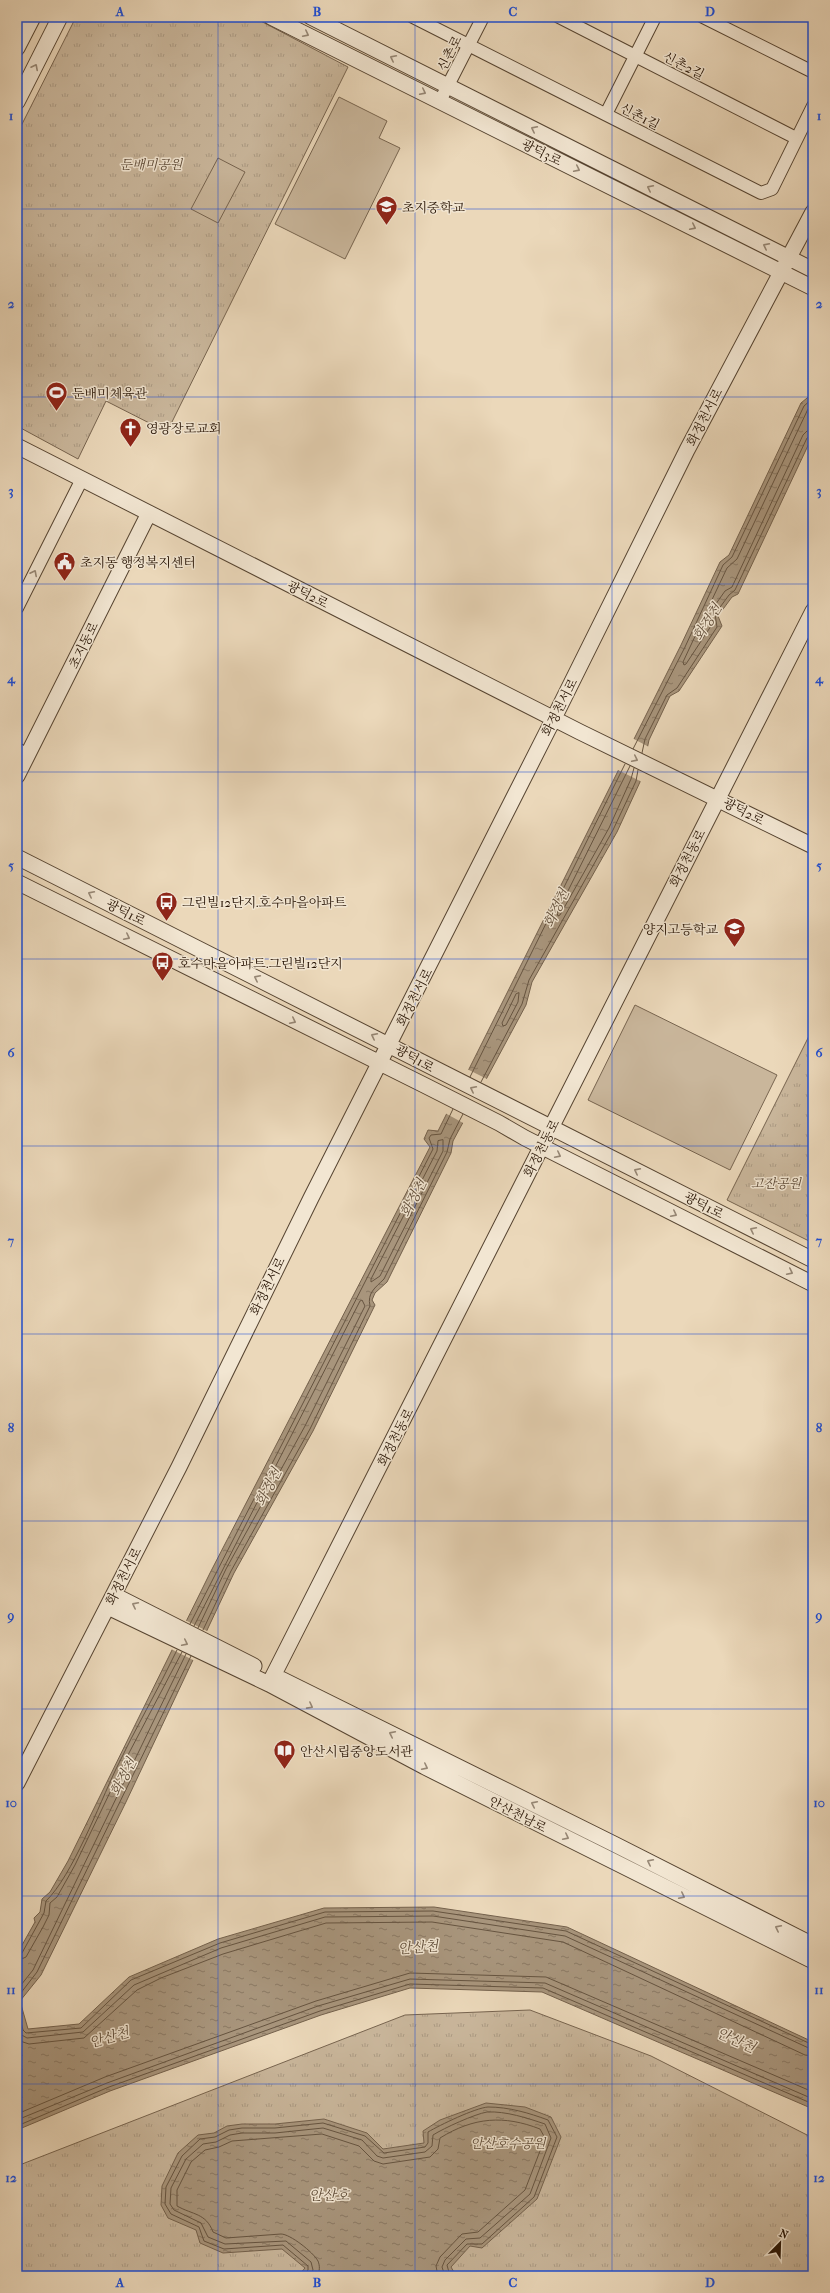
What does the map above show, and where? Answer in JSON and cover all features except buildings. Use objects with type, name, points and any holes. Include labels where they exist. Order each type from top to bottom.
[{"type":"street","points":[[17,48],[32,17]]},
{"type":"street","points":[[17,102],[60,17]]},
{"type":"street","name":"광덕3로","points":[[271,17],[813,288]]},
{"type":"street","name":"광덕3로","points":[[311,17],[813,270]]},
{"type":"street","name":"신촌1길","points":[[414,17],[761,193],[772,189],[813,106]]},
{"type":"street","name":"신촌로","points":[[440,101],[483,17]]},
{"type":"street","name":"신촌2길","points":[[559,17],[796,138]]},
{"type":"street","points":[[606,114],[655,17]]},
{"type":"street","points":[[703,17],[813,72]]},
{"type":"street","name":"화정천서로","points":[[17,1783],[111,1601],[311,1198],[554,718],[715,394],[783,272],[813,212]]},
{"type":"street","name":"광덕2로","points":[[17,446],[600,742],[718,798],[813,846]]},
{"type":"street","points":[[17,608],[82,479]]},
{"type":"street","name":"초지동로","points":[[17,776],[22,752],[149,513]]},
{"type":"street","name":"화정천동로","points":[[271,1680],[813,610]]},
{"type":"street","name":"광덕1로","points":[[17,857],[390,1044],[432,1068],[552,1127],[813,1260]]},
{"type":"street","name":"광덕1로","points":[[17,882],[424,1085],[499,1123],[542,1147],[813,1284]]},
{"type":"street","name":"안산천남로","points":[[111,1601],[271,1680],[614,1844],[813,1945]]},
{"type":"street","name":"안산천남로","points":[[271,1680],[425,1767],[813,1961]]},
{"type":"green space","name":"둔배미공원","points":[[76,17],[253,17],[348,67],[167,432],[106,401],[78,459],[17,426],[17,134]]},
{"type":"green space","points":[[339,97],[387,121],[379,138],[400,148],[345,259],[275,224]]},
{"type":"green space","points":[[218,158],[245,172],[218,223],[191,209]]},
{"type":"green space","points":[[635,1005],[777,1075],[730,1170],[588,1100]]},
{"type":"green space","name":"고잔공원","points":[[813,1028],[813,1243],[727,1200]]},
{"type":"green space","name":"안산호수공원","points":[[530,2010],[651,2056],[813,2138],[813,2276],[17,2276],[17,2166],[405,2015]]},
{"type":"water","points":[[813,393],[813,435],[738,594],[732,597],[718,616],[722,626],[679,691],[670,696],[649,740],[640,782],[617,832],[532,982],[526,1005],[453,1141],[451,1153],[387,1282],[375,1293],[372,1300],[375,1305],[313,1431],[234,1573],[126,1802],[41,1975],[20,2001],[28,2029],[79,2024],[129,1977],[218,1939],[324,1908],[434,1907],[567,1927],[813,2042],[813,2109],[542,1992],[410,1988],[321,2015],[110,2091],[17,2130],[17,1954],[35,1922],[34,1918],[40,1912],[42,1899],[50,1892],[68,1861],[210,1573],[430,1147],[424,1139],[428,1130],[438,1131],[681,645],[720,562],[729,555],[801,403]]},
{"type":"water","name":"안산호","points":[[486,2103],[525,2107],[551,2117],[561,2137],[537,2199],[482,2248],[470,2246],[451,2267],[455,2274],[450,2276],[298,2276],[305,2268],[282,2249],[223,2253],[200,2243],[196,2230],[168,2218],[161,2205],[162,2186],[178,2153],[198,2135],[214,2133],[227,2126],[242,2124],[275,2124],[324,2119],[367,2133],[383,2149],[424,2143],[423,2131],[440,2120]]},
{"type":"pier","points":[[632,738],[649,747],[642,782],[616,769]]},
{"type":"pier","points":[[467,1069],[489,1080],[465,1124],[445,1113]]},
{"type":"pier","points":[[185,1620],[209,1632],[195,1661],[171,1649]]},
{"type":"place","name":"초지중학교","points":[[387,226]]},
{"type":"place","name":"둔배미체육관","points":[[57,412]]},
{"type":"place","name":"영광장로교회","points":[[130,448]]},
{"type":"place","name":"초지동 행정복지센터","points":[[65,582]]},
{"type":"place","name":"그린빌12단지.호수마을아파트","points":[[166,922]]},
{"type":"place","name":"양지고등학교","points":[[734,948]]},
{"type":"place","name":"호수마을아파트.그린빌12단지","points":[[162,982]]},
{"type":"place","name":"안산시립중앙도서관","points":[[285,1770]]},
{"type":"water label","name":"화정천","points":[[707,622]]},
{"type":"water label","name":"화정천","points":[[556,908]]},
{"type":"water label","name":"화정천","points":[[413,1198]]},
{"type":"water label","name":"화정천","points":[[268,1487]]},
{"type":"water label","name":"화정천","points":[[123,1777]]},
{"type":"water label","name":"안산천","points":[[418,1947]]},
{"type":"water label","name":"안산천","points":[[109,2037]]},
{"type":"water label","name":"안산천","points":[[736,2040]]}]
